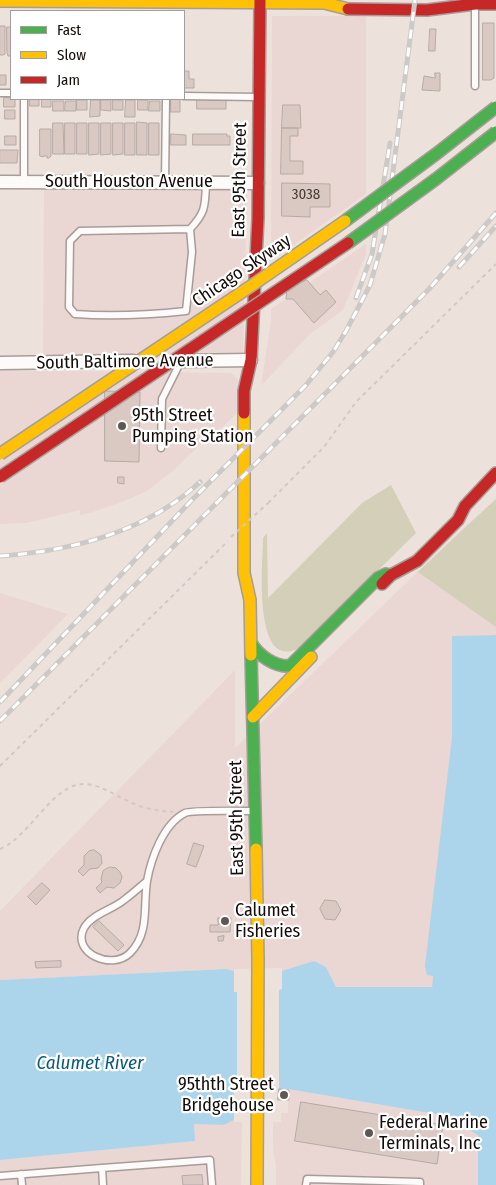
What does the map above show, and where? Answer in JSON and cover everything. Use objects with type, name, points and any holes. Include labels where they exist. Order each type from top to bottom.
[{"type":"main road","points":[[324,3],[336,0]]},
{"type":"main road","points":[[448,0],[475,4]]},
{"type":"main road","points":[[0,1],[260,1],[324,3],[353,10],[427,10],[475,4],[496,4]]},
{"type":"main road","name":"East 95th Street","points":[[257,1185],[258,959],[250,600],[244,573],[244,392],[250,360],[258,218],[260,1]]},
{"type":"main road","name":"Chicago Skyway","points":[[0,454],[347,221],[418,169],[496,107]]},
{"type":"main road","name":"Chicago Skyway","points":[[0,477],[358,237],[424,189],[496,132]]},
{"type":"main road","name":"East 95th Street","points":[[250,360],[256,389]]},
{"type":"main road","points":[[253,717],[391,575],[402,568],[410,554],[453,512],[465,506],[496,473]]},
{"type":"main road","name":"East 95th Street","points":[[250,600],[256,572]]},
{"type":"main road","points":[[251,643],[264,657],[283,667],[290,666],[378,578],[386,574],[391,575]]},
{"type":"street","name":"South Houston Avenue","points":[[0,182],[258,183]]},
{"type":"street","name":"South Baltimore Avenue","points":[[0,363],[250,360]]},
{"type":"lane","points":[[475,4],[475,86]]},
{"type":"lane","points":[[185,96],[259,97]]},
{"type":"lane","points":[[24,100],[24,182]]},
{"type":"lane","points":[[165,183],[166,100]]},
{"type":"lane","points":[[190,230],[80,231],[70,241],[69,307],[75,314],[103,316],[146,316],[186,311],[192,252],[190,230],[201,217],[205,202],[206,183]]},
{"type":"lane","points":[[162,448],[162,400],[180,361]]},
{"type":"lane","points":[[148,880],[124,901],[87,923],[81,939],[82,944],[93,955],[99,959],[120,959],[129,953],[136,944],[146,918],[148,880],[159,843],[169,827],[186,812],[254,811]]},
{"type":"lane","points":[[0,1176],[210,1160],[212,1185]]},
{"type":"lane","points":[[102,1168],[103,1185]]},
{"type":"lane","points":[[22,1174],[22,1185]]},
{"type":"lane","points":[[306,1185],[306,1179],[420,1182],[420,1185]]},
{"type":"path","points":[[0,766],[324,447],[356,402],[496,264]]},
{"type":"path","points":[[0,849],[15,840],[60,794],[72,786],[86,784],[96,786],[134,804],[157,811],[186,812]]},
{"type":"shaded area","points":[[272,16],[366,16],[366,194],[271,261]]},
{"type":"shaded area","points":[[44,189],[247,189],[243,353],[43,355]]},
{"type":"shaded area","points":[[366,244],[366,254],[343,310],[310,334],[261,386],[271,309]]},
{"type":"shaded area","points":[[0,370],[230,373],[239,381],[239,411],[215,434],[213,432],[174,470],[147,491],[90,513],[80,515],[80,510],[26,523],[0,524]]},
{"type":"shaded area","points":[[391,485],[416,533],[299,648],[284,651],[274,645],[267,630],[263,611],[263,538],[267,533],[268,598],[362,503]]},
{"type":"shaded area","points":[[496,499],[496,635],[452,636],[452,737],[432,988],[336,987],[326,967],[282,989],[226,969],[0,980],[0,911],[235,670],[235,748],[462,529]]},
{"type":"shaded area","points":[[496,499],[496,627],[418,572]]},
{"type":"shaded area","points":[[0,593],[68,614],[0,683]]},
{"type":"shaded area","points":[[288,1089],[441,1115],[478,1135],[478,1185],[276,1185],[273,1122],[281,1122],[281,1113],[288,1113]]},
{"type":"shaded area","points":[[234,1120],[234,1122],[242,1122],[241,1185],[0,1185],[0,1160],[194,1141],[193,1124],[224,1125]]},
{"type":"water","name":"Calumet River","points":[[496,635],[496,1185],[478,1185],[478,1135],[441,1115],[288,1089],[234,1092],[234,1120],[224,1125],[194,1124],[195,1141],[0,1160],[0,980],[226,969],[234,971],[282,971],[314,961],[326,967],[336,987],[432,987],[433,976],[427,975],[425,966],[452,737],[452,636]]},
{"type":"pier","points":[[282,968],[282,989],[279,990],[279,1089],[288,1089],[288,1092],[236,1094],[236,1120],[234,1122],[234,1092],[237,1091],[237,992],[234,992],[234,969]]},
{"type":"building","points":[[483,23],[494,23],[494,78],[491,80],[483,80]]},
{"type":"building","points":[[0,26],[5,26],[5,54],[3,55],[0,55]]},
{"type":"building","points":[[7,27],[10,27],[10,56],[7,53]]},
{"type":"building","points":[[430,29],[436,29],[435,51],[429,51]]},
{"type":"building","points":[[185,71],[189,71],[189,79],[194,79],[194,88],[185,88]]},
{"type":"building","points":[[435,73],[440,73],[440,91],[422,90],[424,76],[435,78]]},
{"type":"building","points":[[0,75],[6,75],[6,85],[0,85]]},
{"type":"building","points":[[4,97],[15,100],[15,107],[4,107]]},
{"type":"building","points":[[197,99],[226,99],[226,109],[197,109]]},
{"type":"building","points":[[30,100],[39,100],[39,106],[30,106]]},
{"type":"building","points":[[42,100],[51,100],[51,107],[42,107]]},
{"type":"building","points":[[77,100],[87,100],[87,110],[77,110]]},
{"type":"building","points":[[91,100],[100,100],[100,116],[90,117]]},
{"type":"building","points":[[101,100],[111,100],[111,111],[101,110]]},
{"type":"building","points":[[113,100],[123,100],[123,110],[113,110]]},
{"type":"building","points":[[126,100],[135,100],[135,117],[125,117]]},
{"type":"building","points":[[138,100],[148,100],[148,110],[138,110]]},
{"type":"building","points":[[171,100],[180,100],[180,112],[171,112]]},
{"type":"building","points":[[53,101],[64,101],[64,111],[53,111]]},
{"type":"building","points":[[66,101],[76,101],[76,111],[65,111]]},
{"type":"building","points":[[150,101],[160,101],[160,111],[149,111]]},
{"type":"building","points":[[283,105],[300,105],[301,128],[282,128]]},
{"type":"building","points":[[5,110],[15,110],[15,119],[5,119]]},
{"type":"building","points":[[137,122],[147,123],[147,155],[137,155]]},
{"type":"building","points":[[53,123],[63,123],[64,154],[53,154]]},
{"type":"building","points":[[65,123],[75,123],[75,154],[65,154]]},
{"type":"building","points":[[77,123],[87,123],[87,154],[77,154]]},
{"type":"building","points":[[89,123],[99,123],[99,154],[89,155]]},
{"type":"building","points":[[101,123],[111,123],[111,154],[101,155]]},
{"type":"building","points":[[113,123],[123,123],[123,154],[113,155]]},
{"type":"building","points":[[125,123],[135,123],[135,155],[125,155]]},
{"type":"building","points":[[149,123],[159,123],[159,155],[149,155]]},
{"type":"building","points":[[282,128],[298,128],[298,136],[290,136],[290,161],[303,161],[303,174],[281,174]]},
{"type":"building","points":[[40,129],[51,129],[51,156],[49,158],[47,156],[40,156]]},
{"type":"building","points":[[171,134],[186,135],[186,145],[171,145]]},
{"type":"building","points":[[193,134],[227,134],[227,136],[230,136],[230,145],[193,145]]},
{"type":"building","points":[[5,136],[16,136],[16,145],[5,145]]},
{"type":"building","points":[[0,150],[18,150],[17,163],[0,163]]},
{"type":"building","points":[[282,183],[330,184],[330,207],[310,207],[310,217],[282,216]]},
{"type":"building","points":[[307,280],[320,295],[326,290],[336,302],[314,323],[293,299],[286,299],[287,289]]},
{"type":"building","name":"95th Street Pumping Station","points":[[105,391],[140,392],[139,462],[105,461]]},
{"type":"building","points":[[118,477],[124,477],[124,484],[118,483]]},
{"type":"building","points":[[194,843],[204,846],[196,867],[187,864]]},
{"type":"building","points":[[94,850],[101,855],[102,863],[98,868],[90,869],[83,876],[78,871],[84,865],[84,856],[89,851]]},
{"type":"building","points":[[110,867],[116,868],[120,872],[122,877],[120,883],[114,888],[107,887],[100,893],[96,888],[102,882],[103,871]]},
{"type":"building","points":[[42,883],[50,890],[36,905],[28,897]]},
{"type":"building","points":[[325,900],[336,901],[341,910],[335,920],[325,919],[320,909]]},
{"type":"building","name":"Calumet Fisheries","points":[[218,918],[231,918],[230,932],[210,932],[210,925],[218,925]]},
{"type":"building","points":[[99,921],[124,945],[118,951],[93,927]]},
{"type":"building","points":[[224,936],[223,941],[218,941],[218,937]]},
{"type":"building","points":[[61,961],[61,967],[36,968],[35,962]]},
{"type":"building","name":"95thth Street Bridgehouse","points":[[279,1089],[289,1090],[289,1100],[278,1100]]},
{"type":"building","name":"Federal Marine Terminals, Inc","points":[[301,1102],[443,1125],[437,1164],[295,1141]]},
{"type":"building","points":[[202,1175],[203,1185],[183,1185],[182,1176]]},
{"type":"railway","points":[[0,702],[190,502],[306,385],[333,352],[346,331],[370,285],[385,234],[415,0]]},
{"type":"railway","points":[[356,298],[372,254],[390,143]]},
{"type":"railway","points":[[0,721],[429,289],[496,213]]},
{"type":"railway","points":[[459,267],[496,226]]},
{"type":"railway","points":[[0,556],[81,544],[107,536],[156,514],[200,482]]},
{"type":"traffic: fast","points":[[345,221],[496,107]]},
{"type":"traffic: fast","points":[[348,243],[436,179],[496,132]]},
{"type":"traffic: fast","points":[[251,643],[258,652],[273,663],[290,666],[378,578],[386,574],[391,575]]},
{"type":"traffic: fast","points":[[251,655],[256,849]]},
{"type":"traffic: slow","points":[[0,1],[324,3],[348,9]]},
{"type":"traffic: slow","points":[[0,454],[345,221]]},
{"type":"traffic: slow","points":[[244,413],[244,573],[250,600],[251,655]]},
{"type":"traffic: slow","points":[[253,717],[311,657]]},
{"type":"traffic: slow","points":[[256,849],[258,959],[257,1185]]},
{"type":"traffic: jam","points":[[244,413],[244,391],[251,360],[258,218],[260,0]]},
{"type":"traffic: jam","points":[[348,9],[427,10],[475,4],[496,4]]},
{"type":"traffic: jam","points":[[0,477],[348,243]]},
{"type":"traffic: jam","points":[[382,584],[391,575],[417,561],[458,520],[465,506],[496,473]]},
{"type":"place","name":"95th Street Pumping Station","points":[[122,426]]},
{"type":"place","name":"Calumet Fisheries","points":[[225,921]]},
{"type":"place","name":"95thth Street Bridgehouse","points":[[284,1095]]},
{"type":"place","name":"Federal Marine Terminals, Inc","points":[[369,1133]]}]
